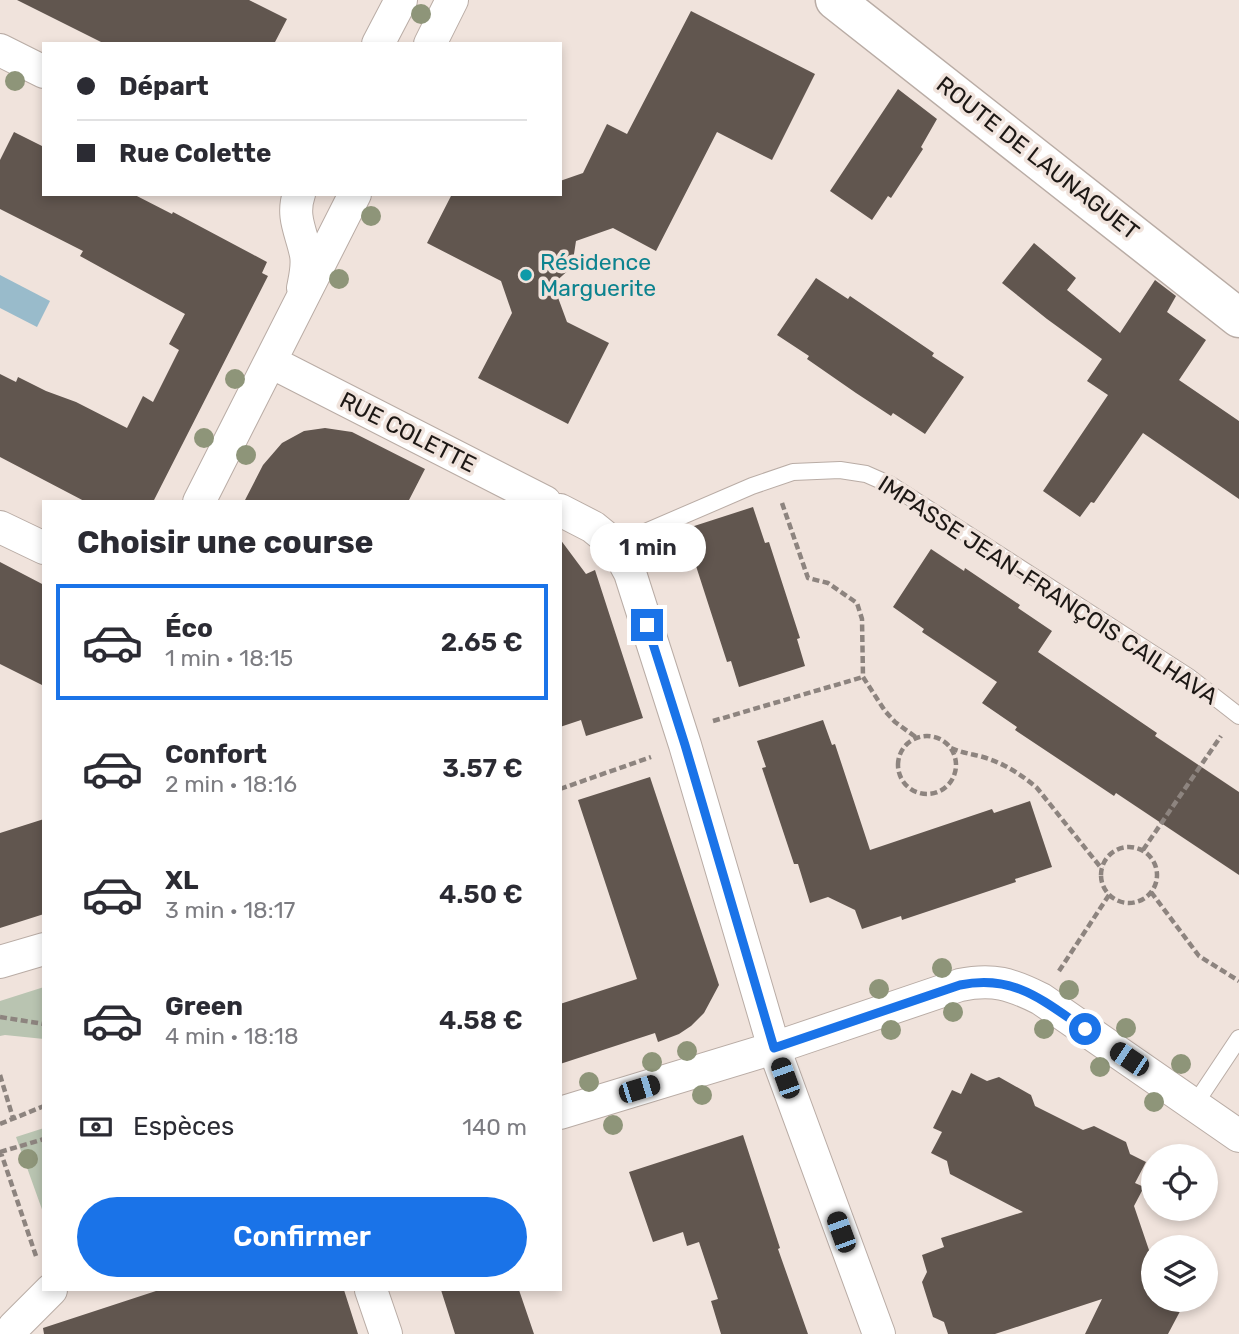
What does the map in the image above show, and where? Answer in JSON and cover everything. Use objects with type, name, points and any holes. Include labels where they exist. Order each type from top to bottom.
[{"type":"main road","name":"ROUTE DE LAUNAGUET","points":[[835,0],[1239,318]]},
{"type":"street","points":[[379,42],[401,0]]},
{"type":"street","points":[[431,42],[452,0]]},
{"type":"street","points":[[0,50],[42,71]]},
{"type":"street","points":[[297,196],[295,214],[306,255],[306,274],[298,305]]},
{"type":"street","points":[[200,500],[354,196]]},
{"type":"street","name":"RUE COLETTE","points":[[271,362],[541,500]]},
{"type":"street","points":[[562,511],[593,527],[615,545],[630,573],[683,738],[774,1048],[879,1334]]},
{"type":"street","points":[[0,527],[42,547]]},
{"type":"street","points":[[0,962],[42,950]]},
{"type":"street","points":[[562,1113],[774,1048],[960,985],[981,981],[1001,983],[1041,999],[1239,1136]]},
{"type":"street","points":[[8,1327],[42,1280]]},
{"type":"street","points":[[371,1291],[386,1334]]},
{"type":"lane","name":"IMPASSE JEAN-FRANÇOIS CAILHAVA","points":[[615,545],[793,472],[840,470],[866,474],[891,485],[1189,677],[1238,715]]},
{"type":"lane","points":[[1195,1104],[1239,1038]]},
{"type":"path","points":[[773,479],[808,578],[828,583],[857,603],[862,619],[863,677],[885,711],[917,738]]},
{"type":"path","points":[[562,788],[683,738],[863,677]]},
{"type":"path","points":[[1143,850],[1238,715]]},
{"type":"path","points":[[951,748],[957,766],[950,784],[933,794],[923,794],[906,786],[898,769],[902,750],[917,738],[926,736],[936,737],[965,754],[983,757],[1006,766],[1037,788],[1101,869],[1103,887],[1108,895],[1126,904],[1136,903],[1151,892],[1156,884],[1157,869],[1143,850],[1126,847],[1117,850],[1110,854],[1101,869]]},
{"type":"path","points":[[1151,892],[1199,956],[1239,981]]},
{"type":"path","points":[[1041,999],[1108,895]]},
{"type":"path","points":[[0,1017],[42,1024]]},
{"type":"path","points":[[0,1075],[13,1118]]},
{"type":"path","points":[[0,1124],[42,1107]]},
{"type":"path","points":[[42,1140],[0,1152],[42,1268]]},
{"type":"green space","points":[[42,988],[42,1039],[0,1036],[0,1001]]},
{"type":"green space","points":[[42,1129],[42,1209],[16,1137]]},
{"type":"water","points":[[0,275],[50,301],[37,327],[0,308]]},
{"type":"building","points":[[17,0],[249,0],[287,19],[275,42],[101,42]]},
{"type":"building","name":"Résidence Marguerite","points":[[691,11],[815,74],[772,160],[717,132],[656,251],[613,228],[576,241],[572,267],[553,284],[567,322],[609,343],[568,424],[478,378],[512,313],[501,281],[427,243],[451,196],[562,196],[562,180],[583,173],[607,124],[627,134]]},
{"type":"building","points":[[898,89],[937,119],[921,147],[923,149],[891,198],[888,196],[872,220],[830,191]]},
{"type":"building","points":[[14,132],[42,146],[42,196],[137,196],[267,262],[262,273],[268,276],[154,500],[82,500],[0,457],[0,374],[16,382],[18,377],[127,428],[143,396],[153,402],[179,350],[169,344],[185,314],[80,256],[83,251],[0,209],[0,160]]},
{"type":"building","points":[[1034,243],[1076,278],[1067,290],[1120,333],[1155,280],[1176,296],[1167,312],[1206,340],[1179,380],[1239,421],[1239,499],[1143,433],[1094,503],[1091,502],[1080,517],[1043,491],[1108,395],[1087,381],[1102,359],[1002,283]]},
{"type":"building","points":[[816,278],[848,299],[850,296],[934,353],[932,356],[964,377],[925,434],[856,393],[777,335]]},
{"type":"building","points":[[325,428],[352,432],[425,469],[409,500],[245,500],[263,465],[282,443],[304,431]]},
{"type":"building","points":[[753,507],[765,543],[769,542],[800,638],[797,639],[805,666],[739,687],[731,661],[727,662],[696,566],[699,564],[688,528]]},
{"type":"building","points":[[562,542],[586,574],[595,570],[643,718],[586,736],[581,720],[562,726]]},
{"type":"building","points":[[931,549],[1020,605],[1018,608],[1052,631],[1038,652],[1239,792],[1239,875],[1015,730],[1017,727],[982,703],[997,682],[922,632],[924,629],[893,607]]},
{"type":"building","points":[[0,562],[42,584],[42,685],[0,664]]},
{"type":"building","points":[[823,720],[832,745],[835,744],[870,850],[992,809],[994,813],[1030,801],[1052,867],[1015,879],[1016,882],[902,920],[901,916],[862,929],[855,910],[828,897],[810,903],[762,768],[766,767],[757,741]]},
{"type":"building","points":[[650,777],[719,985],[704,1013],[679,1034],[658,1042],[655,1033],[562,1063],[562,1003],[637,979],[578,800]]},
{"type":"building","points":[[42,820],[42,915],[0,928],[0,833]]},
{"type":"building","points":[[971,1073],[987,1081],[999,1077],[1031,1095],[1035,1106],[1083,1130],[1094,1126],[1126,1142],[1130,1154],[1141,1160],[1141,1172],[1135,1183],[1141,1186],[1141,1193],[1134,1206],[1144,1235],[1141,1235],[1141,1312],[1180,1312],[1168,1334],[1085,1334],[1102,1299],[995,1334],[948,1334],[944,1322],[933,1317],[922,1282],[927,1272],[922,1255],[944,1247],[941,1238],[1023,1212],[950,1174],[947,1161],[931,1153],[942,1132],[933,1128],[952,1090],[961,1094]]},
{"type":"building","points":[[743,1135],[780,1248],[778,1249],[808,1334],[721,1334],[711,1301],[718,1299],[699,1242],[687,1246],[683,1232],[653,1242],[629,1172]]},
{"type":"building","points":[[156,1291],[344,1291],[358,1334],[44,1334],[43,1328]]},
{"type":"building","points":[[441,1291],[519,1291],[534,1334],[455,1334]]},
{"type":"place","name":"Résidence Marguerite","points":[[526,275]]},
{"type":"route","points":[[647,625],[774,1048],[960,985],[981,981],[1020,989],[1041,999],[1085,1029]]}]
